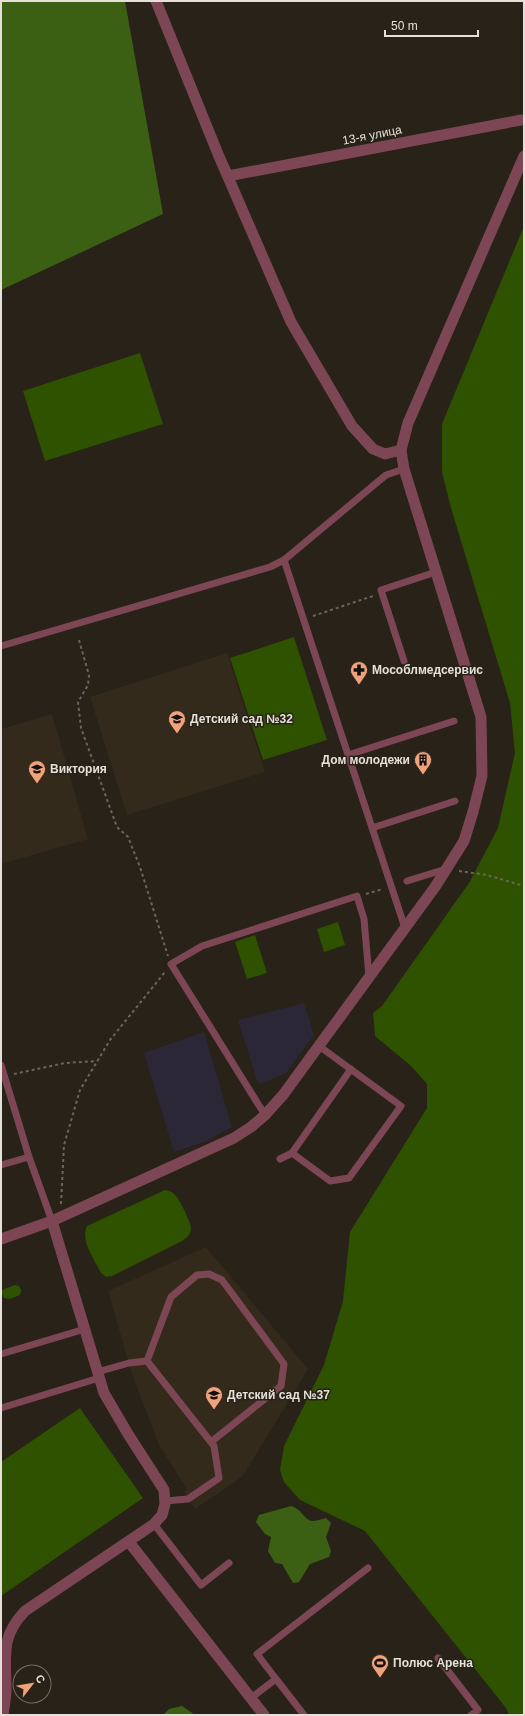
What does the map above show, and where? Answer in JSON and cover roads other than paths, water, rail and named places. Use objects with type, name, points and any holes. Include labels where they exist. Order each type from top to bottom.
[{"type":"street","points":[[156,1],[228,176],[291,322],[348,420],[373,449],[385,454],[401,450]]},
{"type":"street","name":"13-я улица","points":[[228,176],[521,120]]},
{"type":"street","points":[[1,1239],[64,1216],[219,1146],[251,1127],[266,1114],[283,1095],[405,928],[464,841],[482,776],[481,717],[404,469],[401,450],[408,423],[524,156]]},
{"type":"street","points":[[3,1715],[3,1658],[6,1634],[14,1620],[25,1611],[154,1524],[162,1515],[165,1501],[164,1490],[115,1414],[104,1393],[52,1221]]},
{"type":"street","points":[[129,1542],[264,1715]]},
{"type":"lane","points":[[1,646],[270,567],[284,560],[386,475],[404,469]]},
{"type":"lane","points":[[284,560],[405,928]]},
{"type":"lane","points":[[404,661],[381,590],[436,572]]},
{"type":"lane","points":[[348,756],[454,721]]},
{"type":"lane","points":[[372,828],[455,801]]},
{"type":"lane","points":[[407,881],[446,869]]},
{"type":"lane","points":[[266,1114],[171,964],[202,946],[357,896],[364,919],[370,977]]},
{"type":"lane","points":[[292,1153],[330,1181],[349,1178],[401,1106],[319,1046]]},
{"type":"lane","points":[[1,1065],[3,1076],[29,1157],[52,1221]]},
{"type":"lane","points":[[280,1159],[292,1153],[351,1069]]},
{"type":"lane","points":[[1,1165],[29,1157]]},
{"type":"lane","points":[[147,1361],[171,1297],[198,1275],[209,1274],[222,1280],[284,1364],[281,1386],[211,1442]]},
{"type":"lane","points":[[1,1354],[85,1329]]},
{"type":"lane","points":[[1,1408],[129,1363],[147,1361]]},
{"type":"lane","points":[[147,1361],[214,1446],[219,1478],[188,1499],[165,1501]]},
{"type":"lane","points":[[154,1524],[201,1585],[230,1563]]},
{"type":"lane","points":[[304,1715],[257,1654],[368,1568]]},
{"type":"lane","points":[[438,1658],[478,1710],[471,1715]]},
{"type":"lane","points":[[251,1698],[276,1679]]},
{"type":"place","name":"Мособлмедсервис","points":[[359,685]]},
{"type":"place","name":"Детский сад №32","points":[[177,734]]},
{"type":"place","name":"Дом молодежи","points":[[423,775]]},
{"type":"place","name":"Виктория","points":[[37,784]]},
{"type":"place","name":"Детский сад №37","points":[[214,1410]]},
{"type":"place","name":"Полюс Арена","points":[[380,1678]]}]
